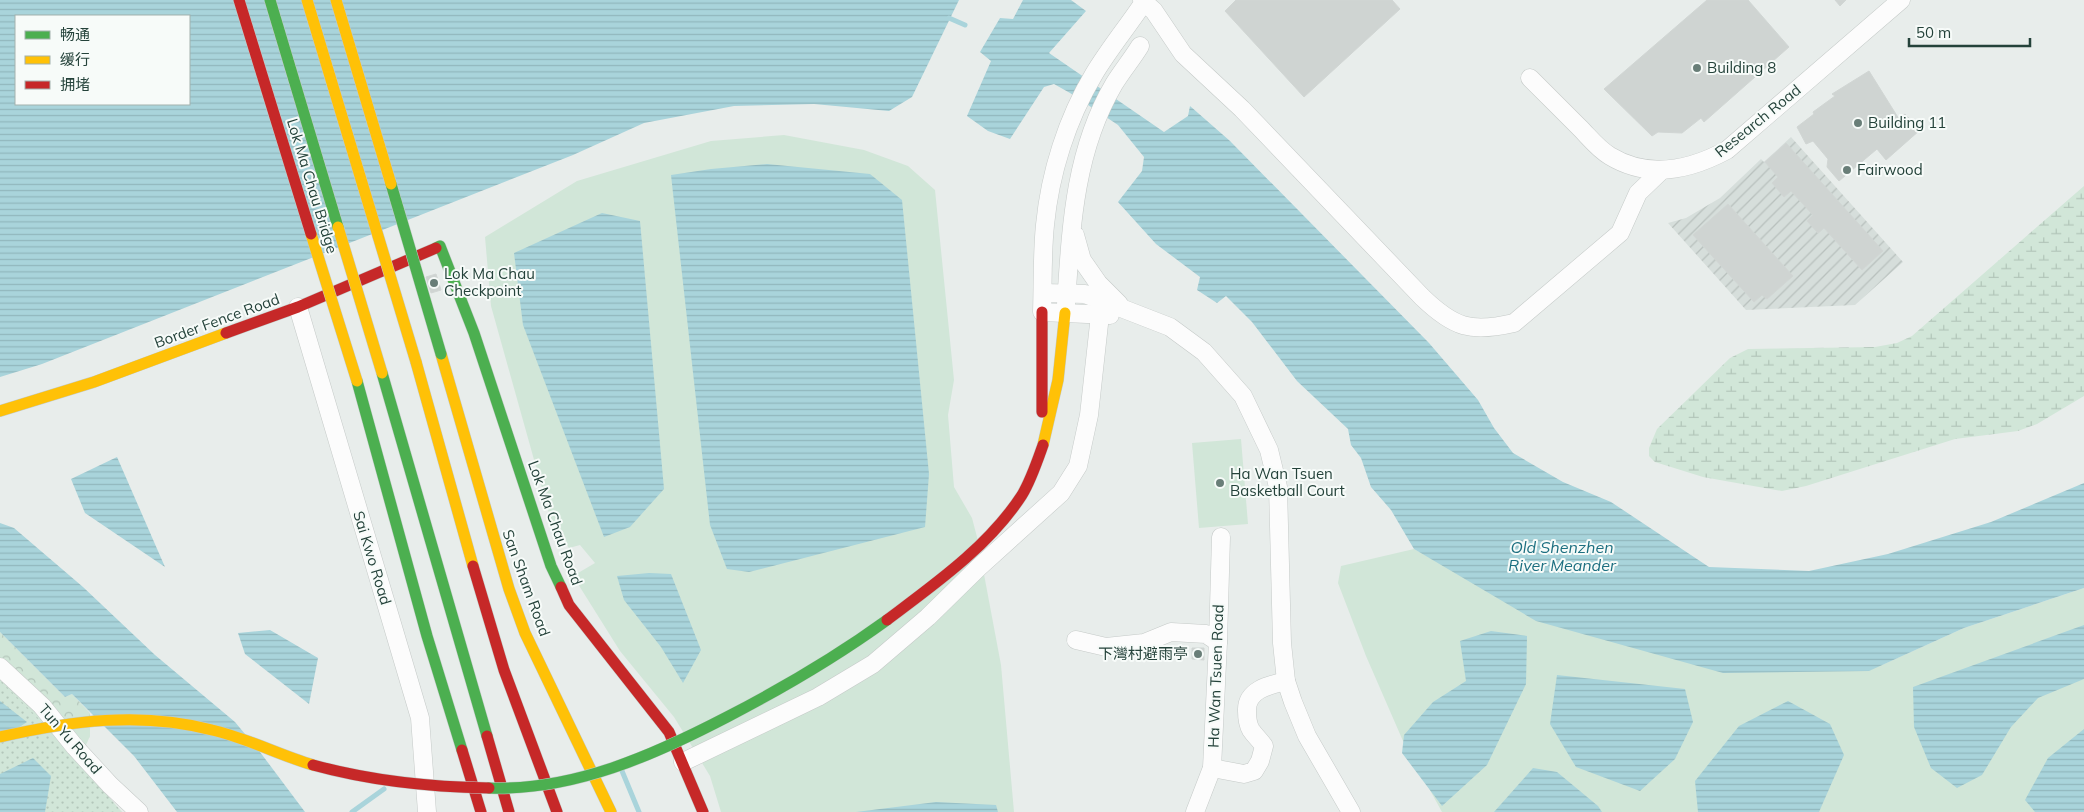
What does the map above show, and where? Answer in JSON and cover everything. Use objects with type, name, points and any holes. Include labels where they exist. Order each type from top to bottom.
[{"type":"main road","name":"Lok Ma Chau Bridge","points":[[239,0],[357,382],[427,636],[481,812]]},
{"type":"main road","name":"Lok Ma Chau Bridge","points":[[270,0],[382,373],[509,812]]},
{"type":"main road","points":[[307,0],[416,362],[504,670],[557,812]]},
{"type":"main road","name":"San Sham Road","points":[[336,0],[441,354],[508,589],[525,633],[611,812]]},
{"type":"main road","name":"Border Fence Road","points":[[0,411],[94,382],[298,307],[440,246]]},
{"type":"main road","name":"Lok Ma Chau Road","points":[[440,246],[474,334],[551,566],[569,606],[669,732],[703,812]]},
{"type":"main road","points":[[1042,312],[1043,445]]},
{"type":"main road","points":[[0,737],[79,723],[127,718],[150,718],[213,730],[309,763],[357,776],[445,788],[520,789],[570,781],[637,761],[704,729],[788,685],[850,647],[920,595],[988,536],[1022,494],[1035,468],[1043,445],[1054,411],[1062,359],[1065,313]]},
{"type":"street","name":"Research Road","points":[[1530,78],[1596,145],[1611,156],[1637,167],[1661,171],[1684,168],[1711,159],[1727,150],[1901,0]]},
{"type":"street","points":[[1139,316],[1042,312],[1042,293],[1045,224],[1052,179],[1062,146],[1082,96],[1094,73],[1143,1],[1154,11],[1182,54],[1242,109],[1422,297],[1446,318],[1469,328],[1494,328],[1514,323],[1620,233],[1638,193],[1661,171]]},
{"type":"street","points":[[1065,313],[1071,223],[1075,193],[1086,147],[1097,118],[1114,84],[1140,46]]},
{"type":"street","points":[[1071,223],[1082,260],[1093,276],[1117,303],[1139,316]]},
{"type":"street","points":[[1042,293],[1085,294],[1170,327],[1204,352],[1223,371],[1243,396],[1269,450],[1278,486],[1282,643],[1286,681],[1307,736],[1351,812]]},
{"type":"street","name":"Sai Kwo Road","points":[[298,307],[420,718],[427,812]]},
{"type":"street","points":[[683,762],[818,697],[873,664],[928,618],[978,568],[1061,493],[1078,466],[1089,415],[1100,315]]},
{"type":"street","name":"Ha Wan Tsuen Road","points":[[1195,812],[1212,768],[1218,642],[1220,537]]},
{"type":"street","points":[[1076,640],[1106,647],[1144,643],[1171,632],[1206,634],[1218,642]]},
{"type":"street","name":"Tun Yu Road","points":[[0,667],[42,706],[87,760],[138,812]]},
{"type":"street","points":[[1212,768],[1244,774],[1254,771],[1260,761],[1264,746],[1250,729],[1247,717],[1247,704],[1252,694],[1262,688],[1286,681]]},
{"type":"shaded area","points":[[1791,137],[1903,262],[1855,305],[1746,310],[1668,223],[1686,218],[1720,198],[1761,159],[1764,162]]},
{"type":"green space","points":[[784,135],[864,150],[908,166],[935,190],[954,380],[948,415],[954,487],[972,518],[1001,665],[1014,812],[721,812],[710,776],[674,717],[620,651],[573,576],[595,563],[580,545],[569,548],[552,524],[491,306],[485,237],[577,181],[711,141]]},
{"type":"green space","points":[[2084,186],[2084,396],[2037,424],[2018,431],[1955,439],[1806,486],[1782,491],[1703,477],[1655,462],[1649,456],[1649,448],[1657,429],[1730,358],[1748,349],[1875,347],[1897,343],[1912,336]]},
{"type":"green space","name":"Ha Wan Tsuen Basketball Court","points":[[1241,439],[1248,524],[1199,528],[1192,443]]},
{"type":"green space","points":[[1414,549],[1546,623],[1882,665],[1964,628],[2084,588],[2084,812],[1442,812],[1403,741],[1366,656],[1338,583],[1341,566]]},
{"type":"green space","points":[[0,632],[65,697],[72,694],[90,713],[90,736],[82,754],[0,688]]},
{"type":"green space","points":[[0,680],[49,729],[122,812],[0,812]]},
{"type":"water","points":[[0,0],[959,0],[912,97],[889,111],[814,104],[734,106],[644,123],[573,155],[42,364],[0,377]]},
{"type":"water","name":"Old Shenzhen River Meander","points":[[1023,0],[1071,0],[1086,11],[1049,53],[1164,132],[1188,116],[1190,106],[1230,141],[1429,343],[1478,400],[1494,428],[1513,453],[1563,482],[1611,502],[1709,567],[1809,571],[1888,554],[1991,522],[2084,483],[2084,588],[1964,628],[1869,671],[1723,673],[1536,621],[1414,549],[1391,510],[1371,487],[1361,458],[1351,445],[1348,429],[1297,381],[1252,322],[1226,296],[1217,303],[1197,290],[1200,277],[1156,244],[1118,202],[1142,171],[1144,157],[1118,125],[1054,84],[1044,87],[1010,139],[988,131],[967,116],[991,61],[980,52],[1000,18],[1013,19]]},
{"type":"water","points":[[767,164],[870,174],[902,200],[929,474],[925,527],[749,572],[727,569],[710,525],[671,175]]},
{"type":"water","points":[[602,213],[640,221],[664,489],[630,527],[604,537],[523,325],[514,253]]},
{"type":"water","points":[[117,457],[165,567],[85,513],[71,479]]},
{"type":"water","points":[[0,523],[14,528],[83,587],[155,655],[235,722],[305,812],[177,812],[134,756],[72,694],[65,697],[0,632]]},
{"type":"water","points":[[649,573],[671,574],[701,650],[683,683],[661,647],[624,600],[617,576]]},
{"type":"water","points":[[2084,625],[2084,679],[2038,698],[2011,727],[1982,775],[1957,788],[1931,768],[1914,727],[1913,687]]},
{"type":"water","points":[[270,630],[318,658],[309,704],[245,654],[238,633]]},
{"type":"water","points":[[1491,631],[1527,636],[1526,684],[1487,765],[1442,806],[1402,753],[1404,735],[1433,702],[1466,681],[1460,641]]},
{"type":"water","points":[[1557,675],[1685,689],[1693,722],[1675,759],[1640,791],[1576,767],[1550,724]]},
{"type":"water","points":[[0,701],[27,722],[0,740]]},
{"type":"water","points":[[1788,701],[1830,724],[1844,755],[1819,812],[1698,812],[1695,781],[1739,726]]},
{"type":"water","points":[[2084,729],[2084,812],[2035,812],[2025,800],[2048,758]]},
{"type":"water","points":[[33,758],[51,776],[45,812],[0,812],[0,774]]},
{"type":"water","points":[[1533,768],[1557,772],[1598,806],[1602,812],[1494,812]]},
{"type":"water","points":[[936,802],[996,805],[998,812],[856,812]]},
{"type":"building","points":[[1236,0],[1392,0],[1400,9],[1304,97],[1225,11]]},
{"type":"building","name":"Building 8","points":[[1707,0],[1748,0],[1789,47],[1704,122],[1701,118],[1682,133],[1658,132],[1652,136],[1604,89]]},
{"type":"building","points":[[1835,0],[1846,0],[1840,6]]},
{"type":"building","name":"Building 11","points":[[1869,71],[1899,119],[1905,114],[1920,130],[1886,160],[1877,149],[1839,181],[1827,167],[1828,159],[1813,141],[1806,144],[1797,127],[1814,114],[1813,112],[1835,96],[1832,94]]},
{"type":"building","points":[[1786,143],[1883,251],[1862,270],[1824,228],[1818,233],[1807,221],[1813,215],[1791,191],[1784,197],[1772,183],[1778,177],[1765,162]]},
{"type":"building","points":[[1728,204],[1793,276],[1767,299],[1762,295],[1754,302],[1693,235]]},
{"type":"building","name":"Lok Ma Chau Checkpoint","points":[[436,274],[441,290],[431,293],[426,277]]},
{"type":"building","name":"下灣村避雨亭","points":[[1192,648],[1204,648],[1204,660],[1192,659]]},
{"type":"waterway","points":[[949,18],[965,25]]},
{"type":"waterway","points":[[622,771],[639,812]]},
{"type":"waterway","points":[[352,812],[384,789]]},
{"type":"traffic: fast","points":[[270,0],[338,227]]},
{"type":"traffic: fast","points":[[391,184],[441,354]]},
{"type":"traffic: fast","points":[[436,248],[440,246],[474,333],[551,566],[561,587]]},
{"type":"traffic: fast","points":[[382,373],[487,736]]},
{"type":"traffic: fast","points":[[357,381],[427,636],[462,750]]},
{"type":"traffic: fast","points":[[489,788],[552,784],[582,777],[612,768],[671,745],[809,672],[887,620]]},
{"type":"traffic: slow","points":[[307,0],[416,362]]},
{"type":"traffic: slow","points":[[336,0],[391,184]]},
{"type":"traffic: slow","points":[[338,227],[382,373]]},
{"type":"traffic: slow","points":[[311,234],[357,381]]},
{"type":"traffic: slow","points":[[1043,445],[1058,380],[1065,313]]},
{"type":"traffic: slow","points":[[0,411],[94,382],[226,333]]},
{"type":"traffic: slow","points":[[441,354],[509,589],[525,633],[611,812]]},
{"type":"traffic: slow","points":[[416,362],[473,566]]},
{"type":"traffic: slow","points":[[0,737],[53,726],[106,720],[159,721],[185,724],[225,733],[313,765]]},
{"type":"traffic: jam","points":[[239,0],[311,234]]},
{"type":"traffic: jam","points":[[226,333],[298,307],[436,248]]},
{"type":"traffic: jam","points":[[1042,312],[1042,412]]},
{"type":"traffic: jam","points":[[887,620],[960,563],[994,531],[1022,495],[1043,445]]},
{"type":"traffic: jam","points":[[473,566],[504,670],[557,812]]},
{"type":"traffic: jam","points":[[561,587],[569,605],[669,732],[703,812]]},
{"type":"traffic: jam","points":[[487,736],[509,812]]},
{"type":"traffic: jam","points":[[462,750],[481,812]]},
{"type":"traffic: jam","points":[[313,765],[335,771],[400,782],[489,788]]},
{"type":"place","name":"Building 8","points":[[1697,68]]},
{"type":"place","name":"Building 11","points":[[1858,123]]},
{"type":"place","name":"Fairwood","points":[[1847,170]]},
{"type":"place","name":"Lok Ma Chau Checkpoint","points":[[434,283]]},
{"type":"place","name":"Ha Wan Tsuen Basketball Court","points":[[1220,483]]},
{"type":"place","name":"下灣村避雨亭","points":[[1198,654]]}]
